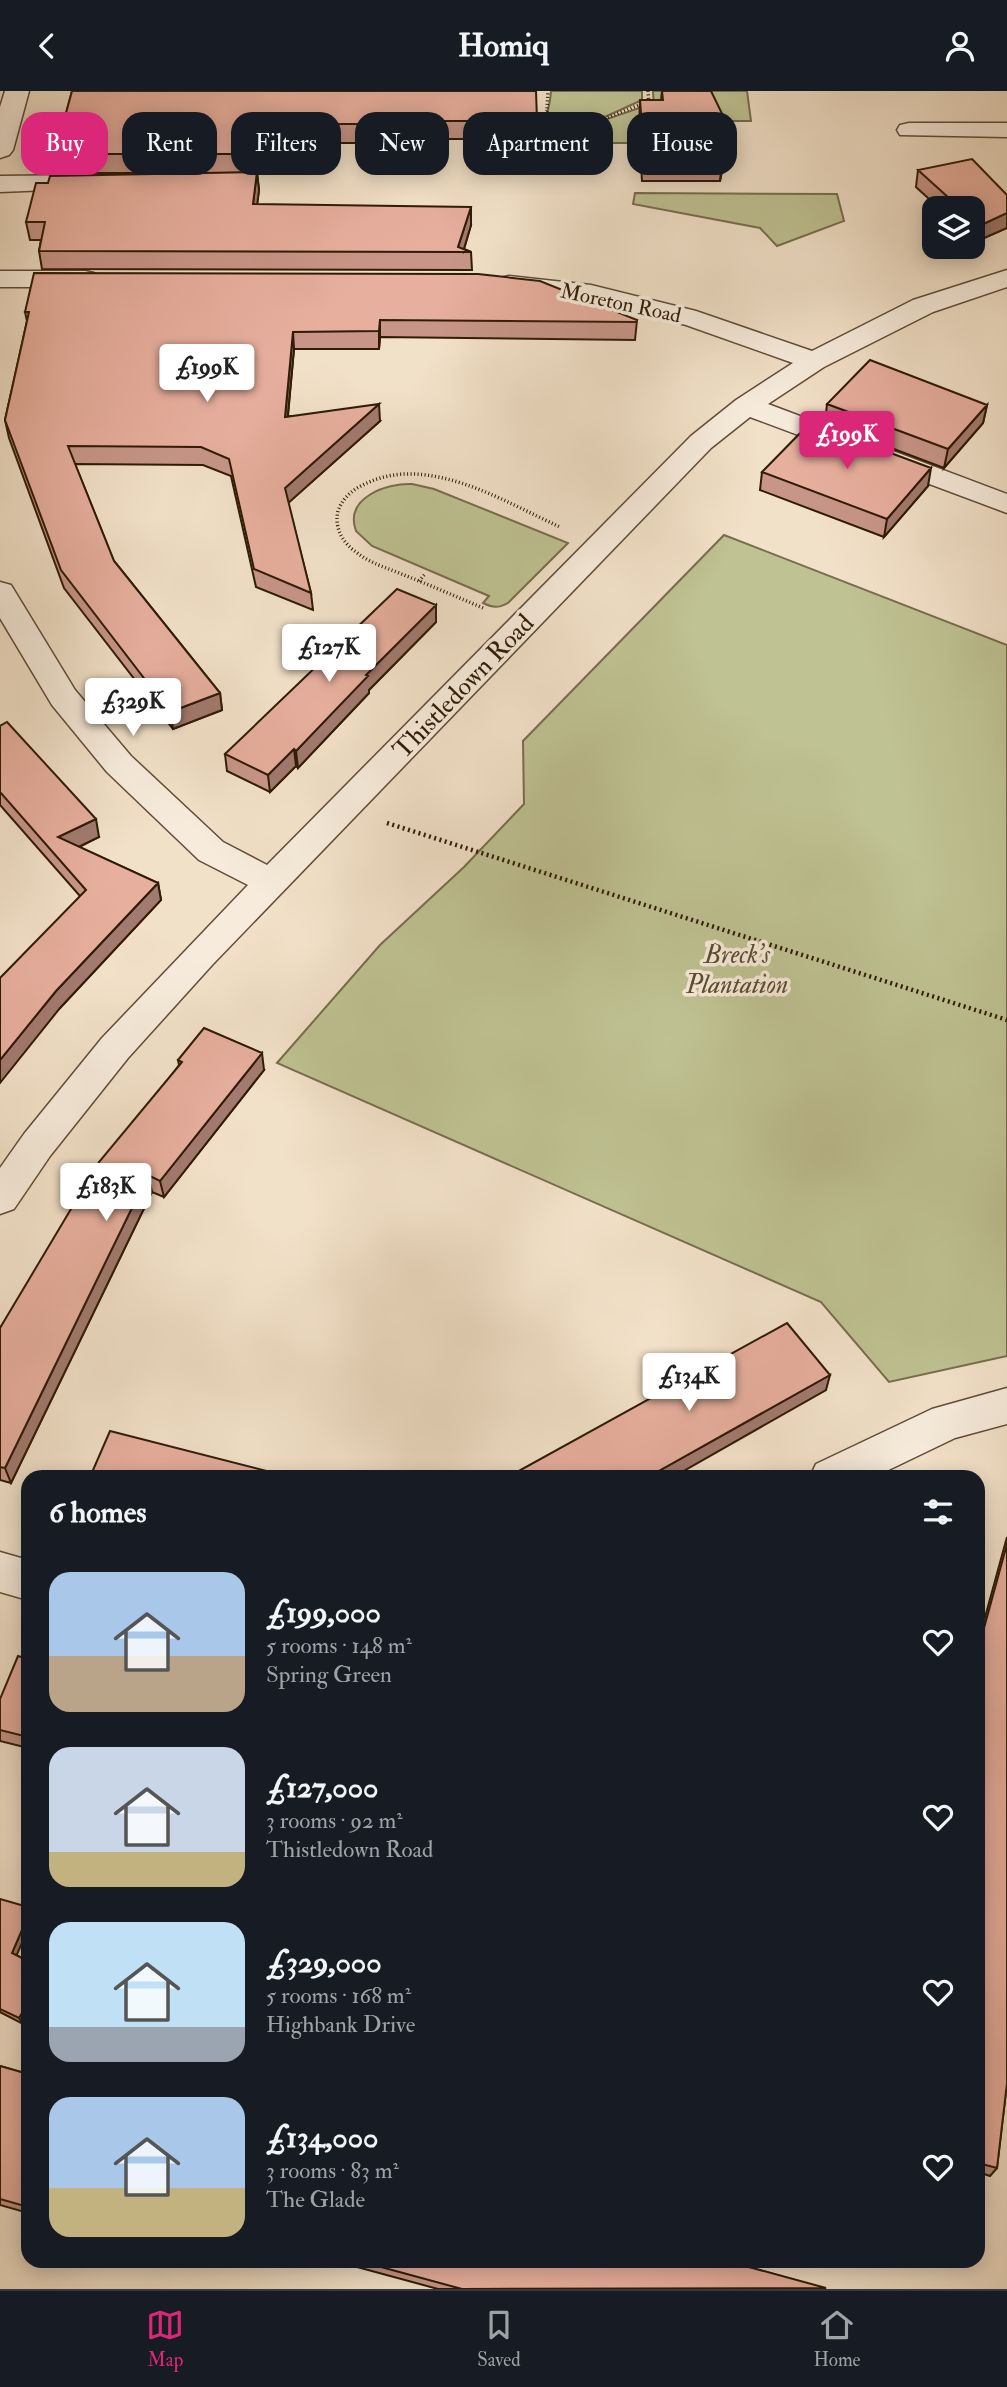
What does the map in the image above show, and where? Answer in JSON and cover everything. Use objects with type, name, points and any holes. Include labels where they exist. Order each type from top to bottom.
[{"type":"street","points":[[0,151],[17,91]]},
{"type":"street","points":[[909,130],[1007,130]]},
{"type":"street","points":[[0,184],[110,183]]},
{"type":"street","name":"Thistledown Road","points":[[0,1198],[37,1145],[115,1048],[272,882],[701,442],[746,406],[814,361],[923,306],[1007,278]]},
{"type":"street","points":[[0,279],[110,279]]},
{"type":"street","name":"Moreton Road","points":[[478,281],[591,293],[696,319],[814,361]]},
{"type":"street","points":[[746,406],[1007,504]]},
{"type":"street","points":[[0,592],[63,697],[119,764],[211,851],[272,882]]},
{"type":"street","points":[[846,1470],[947,1422],[1007,1406]]},
{"type":"street","points":[[0,1573],[21,1578]]},
{"type":"path","points":[[546,112],[548,91]]},
{"type":"path","points":[[648,91],[649,111]]},
{"type":"path","points":[[613,115],[649,101]]},
{"type":"path","points":[[523,624],[363,557],[343,541],[336,518],[343,498],[366,482],[384,475],[422,474],[455,483],[601,544]]},
{"type":"path","points":[[419,581],[425,574]]},
{"type":"path","points":[[343,809],[1007,1020]]},
{"type":"green space","points":[[551,91],[642,91],[642,100],[613,113],[547,112]]},
{"type":"green space","points":[[653,91],[747,91],[751,121],[737,121],[737,112],[654,112]]},
{"type":"green space","points":[[645,106],[644,112],[627,112]]},
{"type":"green space","points":[[627,112],[627,143],[613,143],[613,117]]},
{"type":"green space","points":[[635,193],[837,194],[844,221],[777,246],[760,228],[633,204]]},
{"type":"green space","points":[[412,484],[434,489],[568,543],[508,603],[496,607],[487,605],[483,603],[489,596],[372,546],[356,531],[354,519],[362,501],[391,486]]},
{"type":"green space","name":"Breck's Plantation","points":[[724,535],[1007,645],[1007,1356],[889,1382],[821,1302],[277,1063],[380,945],[464,867],[524,804],[523,741]]},
{"type":"building","points":[[72,91],[536,91],[537,112],[463,112],[463,121],[449,121],[449,112],[355,112],[355,124],[341,124],[341,112],[231,112],[231,154],[217,154],[217,112],[122,112],[122,154],[108,154],[108,112],[66,112]]},
{"type":"building","points":[[662,91],[711,91],[721,112],[641,112],[640,100],[663,100]]},
{"type":"building","points":[[972,159],[1007,195],[1007,213],[985,223],[985,196],[947,196],[918,170]]},
{"type":"building","points":[[217,173],[257,175],[253,204],[471,207],[458,247],[471,252],[39,251],[45,222],[26,222],[36,183],[48,183],[50,176],[217,175]]},
{"type":"building","points":[[34,273],[478,274],[540,281],[637,320],[380,320],[379,331],[293,332],[285,417],[379,404],[285,488],[311,593],[254,569],[229,459],[201,447],[68,446],[114,561],[220,693],[170,712],[61,570],[5,420],[29,312],[25,312]]},
{"type":"building","points":[[870,360],[987,405],[948,449],[827,404]]},
{"type":"building","points":[[810,423],[931,468],[887,519],[762,472]]},
{"type":"building","points":[[397,589],[436,605],[296,751],[294,749],[268,775],[225,754]]},
{"type":"building","points":[[7,722],[96,819],[58,837],[158,883],[56,991],[0,1060],[0,978],[86,890],[0,792],[0,726]]},
{"type":"building","points":[[204,1028],[262,1053],[160,1181],[148,1175],[5,1468],[0,1467],[0,1328],[99,1162],[182,1062],[178,1060]]},
{"type":"building","points":[[787,1323],[830,1375],[660,1470],[521,1470]]},
{"type":"building","points":[[110,1431],[263,1470],[93,1470]]},
{"type":"building","points":[[1007,1544],[1007,2083],[997,2168],[985,2165],[985,1624]]},
{"type":"building","points":[[18,1656],[21,1657],[21,1735],[0,1730],[0,1699]]},
{"type":"building","points":[[0,1899],[21,1905],[21,1932],[12,1953],[21,1958],[21,2015],[19,2018],[0,2009]]},
{"type":"building","points":[[0,2066],[21,2072],[21,2205],[0,2199]]},
{"type":"building","points":[[385,2268],[753,2268],[826,2288],[462,2289]]}]
